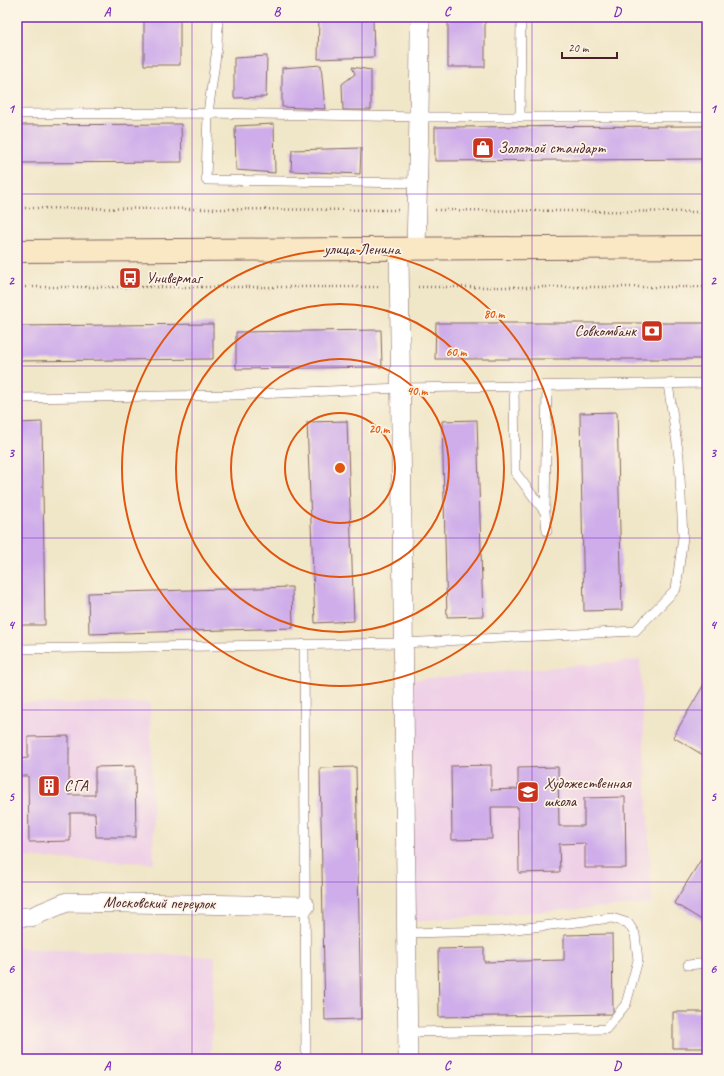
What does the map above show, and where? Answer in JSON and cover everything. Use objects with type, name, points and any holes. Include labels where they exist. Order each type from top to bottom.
[{"type":"main road","name":"улица Ленина","points":[[17,251],[707,247]]},
{"type":"street","points":[[408,1059],[400,287],[417,210],[420,117],[420,17]]},
{"type":"street","name":"Московский переулок","points":[[17,917],[31,917],[67,902],[305,906]]},
{"type":"lane","points":[[218,17],[217,48],[208,113],[206,180],[417,183]]},
{"type":"lane","points":[[520,117],[521,17]]},
{"type":"lane","points":[[17,114],[208,113],[420,117],[707,117]]},
{"type":"lane","points":[[17,398],[234,395],[401,388],[707,383]]},
{"type":"lane","points":[[17,649],[403,643],[635,631],[676,589],[683,537],[679,457],[668,384]]},
{"type":"lane","points":[[547,385],[545,512],[547,531]]},
{"type":"lane","points":[[514,386],[515,472],[545,512]]},
{"type":"lane","points":[[304,644],[306,1059]]},
{"type":"lane","points":[[406,933],[499,931],[612,918],[628,923],[636,934],[638,960],[626,1004],[606,1028],[407,1032]]},
{"type":"lane","points":[[688,964],[707,964]]},
{"type":"path","points":[[17,208],[707,212]]},
{"type":"path","points":[[17,288],[707,287]]},
{"type":"shaded area","name":"Художественная школа","points":[[640,660],[652,904],[412,921],[408,680]]},
{"type":"shaded area","points":[[17,703],[150,703],[154,863],[17,857]]},
{"type":"shaded area","points":[[17,948],[215,957],[211,1059],[17,1059]]},
{"type":"building","points":[[144,17],[180,17],[180,65],[144,65]]},
{"type":"building","points":[[319,17],[373,17],[374,57],[318,59]]},
{"type":"building","points":[[448,17],[485,17],[485,67],[448,67]]},
{"type":"building","points":[[267,56],[266,97],[234,98],[234,58]]},
{"type":"building","points":[[321,65],[325,109],[282,107],[282,68]]},
{"type":"building","points":[[352,67],[371,70],[371,110],[343,110],[342,84],[355,74]]},
{"type":"building","points":[[181,124],[182,162],[17,163],[17,125]]},
{"type":"building","points":[[274,124],[275,173],[236,170],[235,126]]},
{"type":"building","points":[[707,126],[707,159],[435,161],[435,127]]},
{"type":"building","points":[[361,148],[360,174],[291,171],[292,150]]},
{"type":"building","points":[[436,323],[707,323],[707,359],[435,359]]},
{"type":"building","points":[[213,324],[213,359],[17,361],[17,326]]},
{"type":"building","points":[[381,330],[382,367],[236,369],[236,332]]},
{"type":"building","points":[[617,412],[622,610],[584,611],[580,413]]},
{"type":"building","points":[[477,420],[483,616],[447,617],[442,421]]},
{"type":"building","points":[[347,421],[354,621],[315,623],[307,422]]},
{"type":"building","points":[[42,422],[45,625],[17,625],[17,423]]},
{"type":"building","points":[[292,587],[293,628],[89,634],[88,593]]},
{"type":"building","points":[[707,679],[707,748],[703,755],[673,737]]},
{"type":"building","points":[[69,736],[69,795],[95,795],[95,767],[135,766],[136,837],[96,837],[95,813],[70,813],[70,841],[29,842],[28,776],[17,776],[17,759],[28,758],[28,737]]},
{"type":"building","points":[[491,765],[491,790],[518,789],[518,768],[558,767],[559,826],[584,826],[584,798],[625,797],[626,868],[585,868],[585,843],[559,844],[560,872],[519,873],[518,807],[491,807],[492,839],[452,840],[451,766]]},
{"type":"building","points":[[356,767],[361,1019],[325,1020],[320,768]]},
{"type":"building","points":[[707,850],[707,919],[705,922],[674,903]]},
{"type":"building","points":[[612,934],[613,1014],[439,1017],[438,949],[484,948],[484,962],[564,960],[564,935]]},
{"type":"building","points":[[673,1012],[707,1012],[707,1048],[673,1048]]},
{"type":"place","name":"Золотой стандарт","points":[[483,148]]},
{"type":"place","name":"Универмаг","points":[[130,278]]},
{"type":"place","name":"Совкомбанк","points":[[652,331]]},
{"type":"place","name":"СГА","points":[[49,786]]},
{"type":"place","name":"Художественная школа","points":[[528,792]]}]
